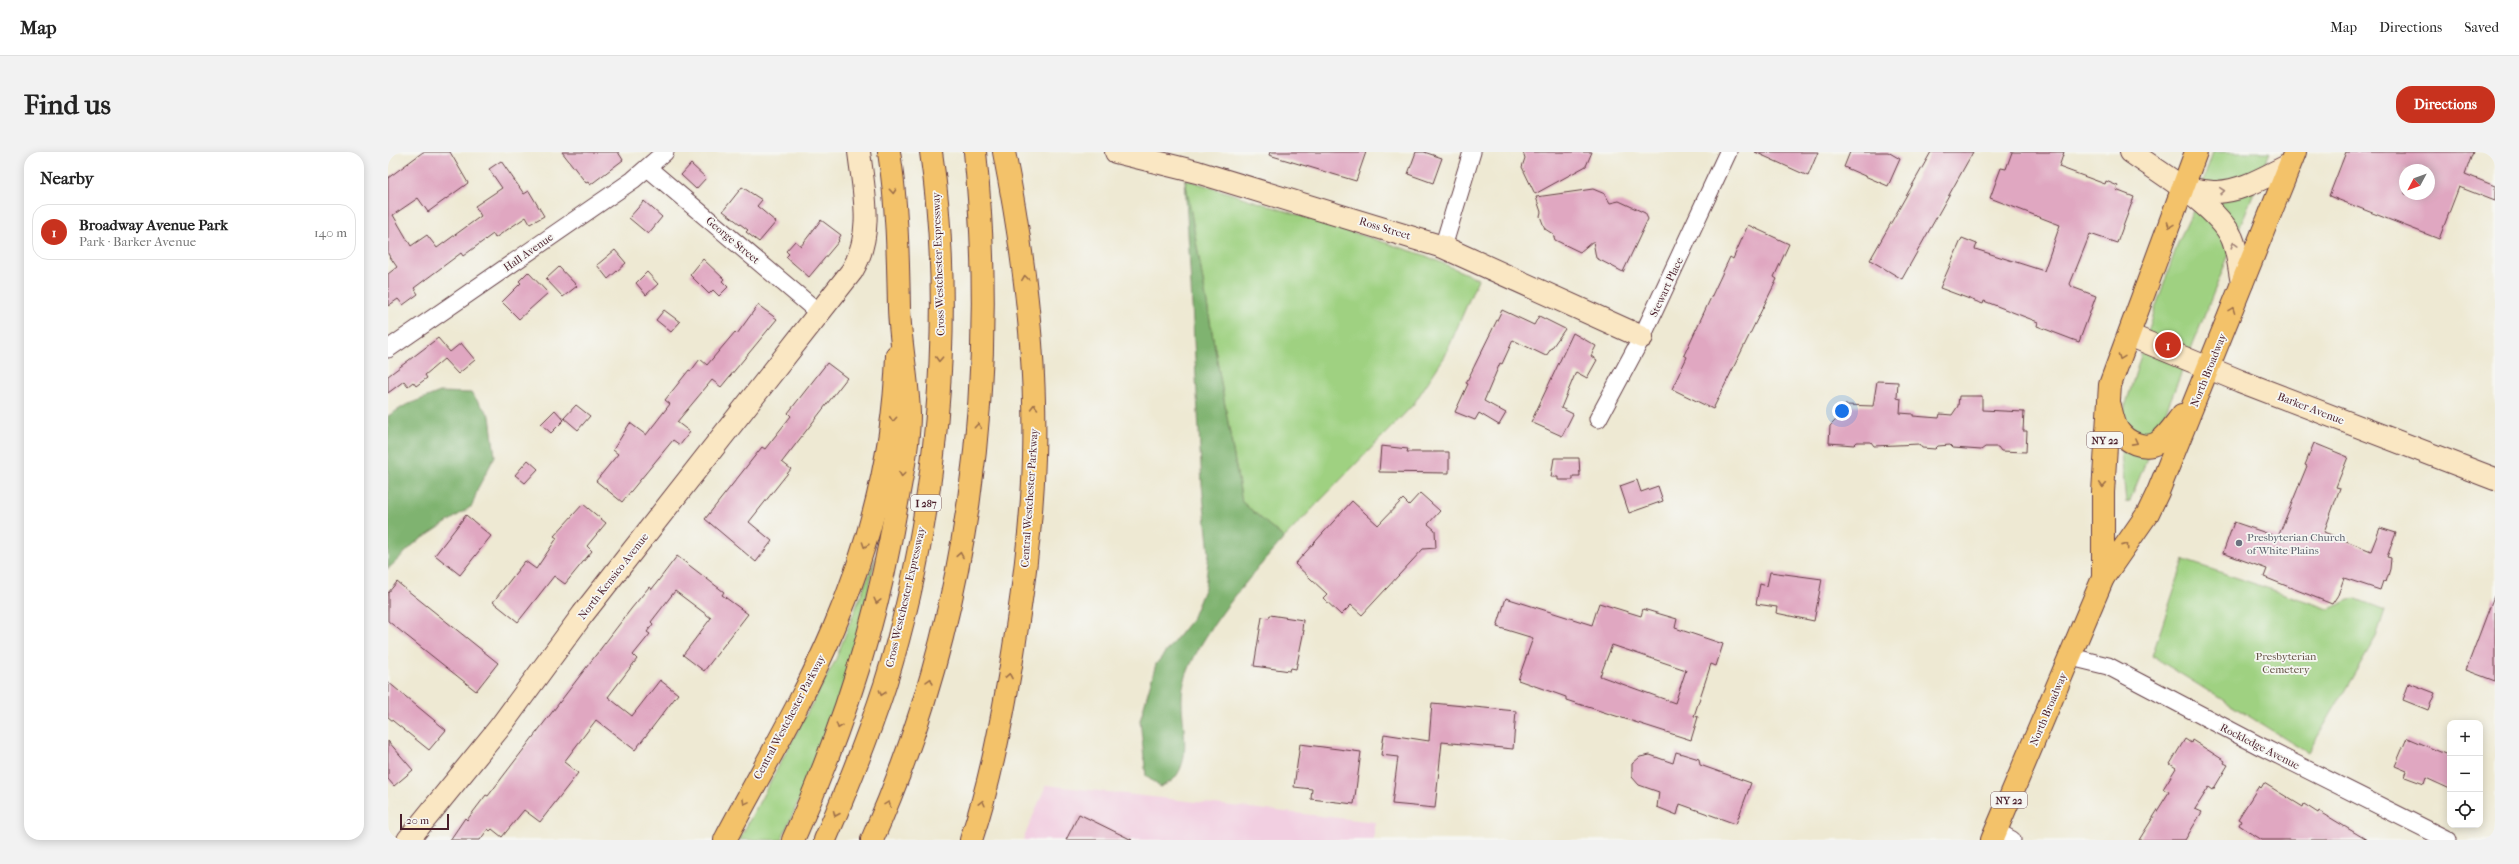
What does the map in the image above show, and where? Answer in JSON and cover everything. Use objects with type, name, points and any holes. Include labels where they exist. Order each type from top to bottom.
[{"type":"main road","points":[[793,840],[834,742],[864,652],[890,547],[901,479],[908,414],[899,310],[896,221],[889,152]]},
{"type":"main road","name":"Cross Westchester Expressway","points":[[825,840],[855,768],[885,684],[914,569],[925,511],[936,408],[941,334],[938,231],[931,152]]},
{"type":"main road","points":[[872,840],[907,754],[926,696],[953,592],[967,518],[976,450],[983,335],[983,274],[975,152]]},
{"type":"main road","name":"Central Westchester Parkway","points":[[971,840],[995,751],[1021,606],[1034,458],[1034,397],[1029,308],[1021,248],[1004,152]]},
{"type":"main road","name":"North Broadway","points":[[2103,578],[2102,492],[2110,385],[2196,152]]},
{"type":"main road","name":"North Broadway","points":[[2000,837],[2103,578],[2148,513],[2196,398],[2292,158]]},
{"type":"main road","name":"Central Westchester Parkway","points":[[725,840],[823,653],[866,544],[874,516],[892,428],[899,310]]},
{"type":"main road","points":[[2110,385],[2110,405],[2118,430],[2137,444],[2146,446],[2156,443],[2164,437],[2196,398]]},
{"type":"street","name":"Hall Avenue","points":[[388,349],[649,169],[665,152]]},
{"type":"street","name":"North Kensico Avenue","points":[[408,840],[500,727],[583,614],[763,386],[818,312],[852,271],[864,247],[867,228],[859,152]]},
{"type":"street","name":"Ross Street","points":[[1116,152],[1197,172],[1444,247],[1642,337]]},
{"type":"street","points":[[1444,247],[1472,152]]},
{"type":"street","name":"Stewart Place","points":[[1598,419],[1642,337],[1728,152]]},
{"type":"street","points":[[2130,152],[2183,188],[2208,209],[2232,238],[2242,283]]},
{"type":"street","points":[[2183,188],[2216,192],[2232,190],[2245,186],[2292,158]]},
{"type":"street","name":"George Street","points":[[649,169],[818,312]]},
{"type":"street","name":"Barker Avenue","points":[[2129,335],[2208,368],[2495,479]]},
{"type":"street","name":"Rockledge Avenue","points":[[2071,656],[2108,666],[2427,836],[2448,840]]},
{"type":"shaded area","points":[[1046,785],[1375,822],[1374,840],[1023,840]]},
{"type":"green space","points":[[2213,152],[2270,152],[2130,501],[2126,502],[2121,454],[2122,417],[2155,309],[2179,240],[2193,211]]},
{"type":"green space","points":[[1185,179],[1424,255],[1478,279],[1445,356],[1413,405],[1284,538],[1242,502]]},
{"type":"green space","points":[[1185,179],[1242,502],[1284,538],[1226,607],[1200,646],[1190,665],[1182,694],[1185,745],[1184,758],[1174,779],[1160,787],[1146,776],[1140,720],[1156,664],[1192,619],[1205,587],[1209,553],[1202,485]]},
{"type":"green space","points":[[440,392],[471,393],[490,416],[495,456],[478,488],[472,506],[414,544],[388,569],[388,416],[406,405]]},
{"type":"green space","points":[[876,556],[857,638],[837,706],[815,764],[781,840],[739,840],[835,661]]},
{"type":"green space","name":"Presbyterian Cemetery","points":[[2184,560],[2329,609],[2354,598],[2385,610],[2376,637],[2308,753],[2152,656]]},
{"type":"building","points":[[423,152],[450,152],[468,183],[428,212],[418,198],[393,215],[411,246],[427,235],[437,248],[481,216],[475,206],[502,188],[489,169],[501,161],[524,194],[529,191],[544,216],[530,224],[526,217],[495,238],[493,234],[463,256],[461,253],[414,288],[418,294],[403,305],[398,299],[388,306],[388,274],[397,267],[388,254],[388,178]]},
{"type":"building","points":[[562,152],[618,152],[623,160],[590,185],[588,182],[586,183]]},
{"type":"building","points":[[1270,152],[1366,152],[1356,181],[1269,155]]},
{"type":"building","points":[[1416,152],[1424,152],[1442,158],[1433,183],[1408,174]]},
{"type":"building","points":[[1523,152],[1592,152],[1586,166],[1535,194],[1522,167],[1525,158]]},
{"type":"building","points":[[1755,152],[1818,152],[1808,176]]},
{"type":"building","points":[[1850,152],[1888,152],[1900,159],[1888,186],[1844,167]]},
{"type":"building","points":[[1931,152],[1973,152],[1902,279],[1870,260]]},
{"type":"building","points":[[2012,152],[2064,152],[2059,167],[2105,184],[2106,181],[2118,186],[2116,190],[2134,197],[2117,243],[2090,234],[2070,284],[2072,287],[2096,296],[2079,342],[2037,326],[2038,322],[1984,301],[1983,304],[1940,288],[1962,238],[1977,244],[1975,249],[2044,271],[2060,225],[1990,198],[2001,168],[2006,169]]},
{"type":"building","points":[[2346,152],[2473,152],[2465,174],[2495,186],[2495,201],[2459,187],[2439,239],[2329,196]]},
{"type":"building","points":[[691,164],[706,178],[696,189],[681,175]]},
{"type":"building","points":[[742,187],[762,200],[757,206],[776,222],[759,242],[746,232],[748,230],[723,211]]},
{"type":"building","points":[[1593,189],[1605,194],[1610,203],[1619,201],[1645,213],[1648,219],[1623,272],[1596,258],[1593,241],[1580,252],[1555,240],[1553,234],[1545,229],[1540,216],[1541,212],[1536,197]]},
{"type":"building","points":[[644,201],[662,217],[648,234],[629,218]]},
{"type":"building","points":[[821,220],[841,235],[838,240],[839,241],[809,277],[786,257],[789,254],[786,251],[795,241],[801,246]]},
{"type":"building","points":[[1748,225],[1789,244],[1774,277],[1777,279],[1713,409],[1672,389],[1687,357],[1684,355],[1730,257],[1733,259]]},
{"type":"building","points":[[615,250],[626,263],[608,279],[597,265]]},
{"type":"building","points":[[703,259],[724,279],[722,281],[728,287],[719,296],[713,290],[709,294],[690,275]]},
{"type":"building","points":[[559,267],[577,286],[563,297],[546,279]]},
{"type":"building","points":[[528,272],[548,293],[519,319],[502,302],[521,283],[519,281]]},
{"type":"building","points":[[647,272],[658,284],[646,295],[636,283]]},
{"type":"building","points":[[758,305],[777,319],[721,387],[712,380],[677,422],[690,432],[680,445],[673,440],[622,502],[596,481],[618,454],[613,450],[630,423],[646,435],[670,404],[665,400],[689,370],[691,371],[700,359],[707,365],[735,332],[737,334]]},
{"type":"building","points":[[664,310],[680,322],[671,332],[656,320]]},
{"type":"building","points":[[1502,310],[1534,325],[1539,316],[1565,329],[1546,356],[1513,340],[1502,364],[1500,363],[1484,401],[1506,413],[1499,425],[1479,413],[1475,420],[1455,412],[1468,384],[1466,383]]},
{"type":"building","points":[[1573,333],[1596,346],[1591,356],[1597,360],[1587,378],[1576,372],[1561,408],[1573,414],[1562,436],[1531,422]]},
{"type":"building","points":[[438,338],[450,352],[461,343],[475,360],[458,374],[444,359],[425,375],[427,378],[416,386],[413,382],[408,386],[404,381],[388,393],[388,376]]},
{"type":"building","points":[[827,363],[847,378],[782,462],[791,469],[749,522],[772,541],[756,562],[705,519],[762,447],[765,449],[791,416],[788,413]]},
{"type":"building","points":[[1877,381],[1898,382],[1897,398],[1901,399],[1900,413],[1913,414],[1913,416],[1939,418],[1940,414],[1952,415],[1958,406],[1959,396],[1982,396],[1982,410],[2024,412],[2023,431],[2027,431],[2026,452],[2001,451],[1998,447],[1985,447],[1981,450],[1953,448],[1950,445],[1938,446],[1935,449],[1922,448],[1919,444],[1874,446],[1871,442],[1857,442],[1854,445],[1829,443],[1830,426],[1839,417],[1839,411],[1845,405],[1873,406]]},
{"type":"building","points":[[576,405],[590,416],[578,430],[564,418]]},
{"type":"building","points":[[555,410],[564,420],[551,433],[541,424]]},
{"type":"building","points":[[2314,443],[2348,457],[2336,487],[2340,488],[2324,532],[2371,551],[2380,528],[2396,533],[2387,557],[2391,558],[2390,569],[2386,582],[2383,581],[2380,590],[2344,578],[2338,595],[2332,604],[2264,577],[2267,569],[2223,553],[2234,522],[2278,537],[2307,466],[2305,465]]},
{"type":"building","points":[[1381,446],[1408,449],[1407,452],[1449,452],[1449,473],[1379,472]]},
{"type":"building","points":[[1554,458],[1579,458],[1580,476],[1573,476],[1573,480],[1558,480],[1558,477],[1551,477]]},
{"type":"building","points":[[528,460],[538,469],[525,483],[515,475]]},
{"type":"building","points":[[1637,480],[1641,492],[1658,486],[1663,501],[1629,513],[1620,486]]},
{"type":"building","points":[[1420,493],[1440,511],[1428,524],[1435,530],[1436,548],[1423,549],[1362,615],[1351,605],[1341,615],[1323,598],[1327,594],[1295,564],[1352,501],[1378,525],[1403,499],[1409,505]]},
{"type":"building","points":[[583,504],[606,523],[587,546],[592,551],[565,584],[554,576],[518,622],[493,602],[525,561],[536,569],[557,538],[554,536]]},
{"type":"building","points":[[466,515],[491,536],[460,575],[435,555]]},
{"type":"building","points":[[677,556],[724,592],[722,595],[748,614],[704,671],[683,655],[711,618],[675,591],[651,622],[653,624],[647,632],[650,634],[633,655],[637,659],[608,697],[632,716],[660,680],[678,694],[635,750],[596,720],[564,762],[578,773],[540,822],[524,810],[502,837],[492,829],[490,831],[488,829],[480,840],[450,840],[465,818],[467,820],[486,795],[488,796],[631,609],[649,587],[652,589]]},
{"type":"building","points":[[1770,572],[1822,579],[1814,621],[1776,613],[1777,607],[1756,604],[1760,584],[1767,586]]},
{"type":"building","points":[[397,582],[498,663],[476,691],[388,621],[388,593]]},
{"type":"building","points":[[2494,596],[2495,597],[2495,681],[2466,670]]},
{"type":"building","points":[[1506,598],[1592,625],[1599,603],[1641,616],[1643,609],[1677,619],[1675,628],[1723,644],[1716,666],[1711,664],[1694,716],[1698,717],[1691,740],[1566,700],[1566,697],[1518,680],[1533,638],[1497,627]],"holes":[[[1612,645],[1686,670],[1675,703],[1600,676]]]},
{"type":"building","points":[[1270,615],[1303,620],[1302,630],[1304,630],[1296,669],[1291,668],[1290,671],[1254,666],[1262,617],[1269,618]]},
{"type":"building","points":[[388,682],[446,730],[429,750],[388,717]]},
{"type":"building","points":[[2409,683],[2435,693],[2428,710],[2403,700]]},
{"type":"building","points":[[1432,703],[1516,711],[1513,749],[1442,742],[1435,808],[1392,804],[1398,757],[1381,755],[1384,734],[1429,741]]},
{"type":"building","points":[[2407,738],[2447,755],[2447,788],[2426,778],[2424,784],[2405,777],[2407,771],[2395,766]]},
{"type":"building","points":[[2185,739],[2191,743],[2192,740],[2225,761],[2224,763],[2228,765],[2213,790],[2209,787],[2195,809],[2202,812],[2185,840],[2139,840],[2169,792],[2163,789],[2176,768],[2170,764]]},
{"type":"building","points":[[388,741],[413,770],[394,786],[388,779]]},
{"type":"building","points":[[1300,744],[1361,752],[1354,804],[1311,799],[1312,789],[1294,787]]},
{"type":"building","points":[[1676,752],[1699,759],[1700,765],[1751,783],[1736,824],[1680,804],[1677,815],[1657,807],[1659,792],[1639,785],[1632,777],[1632,764],[1640,757],[1650,755],[1673,763]]},
{"type":"building","points":[[2264,783],[2303,807],[2304,804],[2318,813],[2319,811],[2367,840],[2262,840],[2239,825],[2241,821],[2238,819],[2259,786],[2261,788]]},
{"type":"building","points":[[1079,814],[1132,840],[1066,840]]},
{"type":"place","name":"Broadway Avenue Park","points":[[2168,345]]},
{"type":"place","name":"Presbyterian Church of White Plains","points":[[2239,543]]}]
